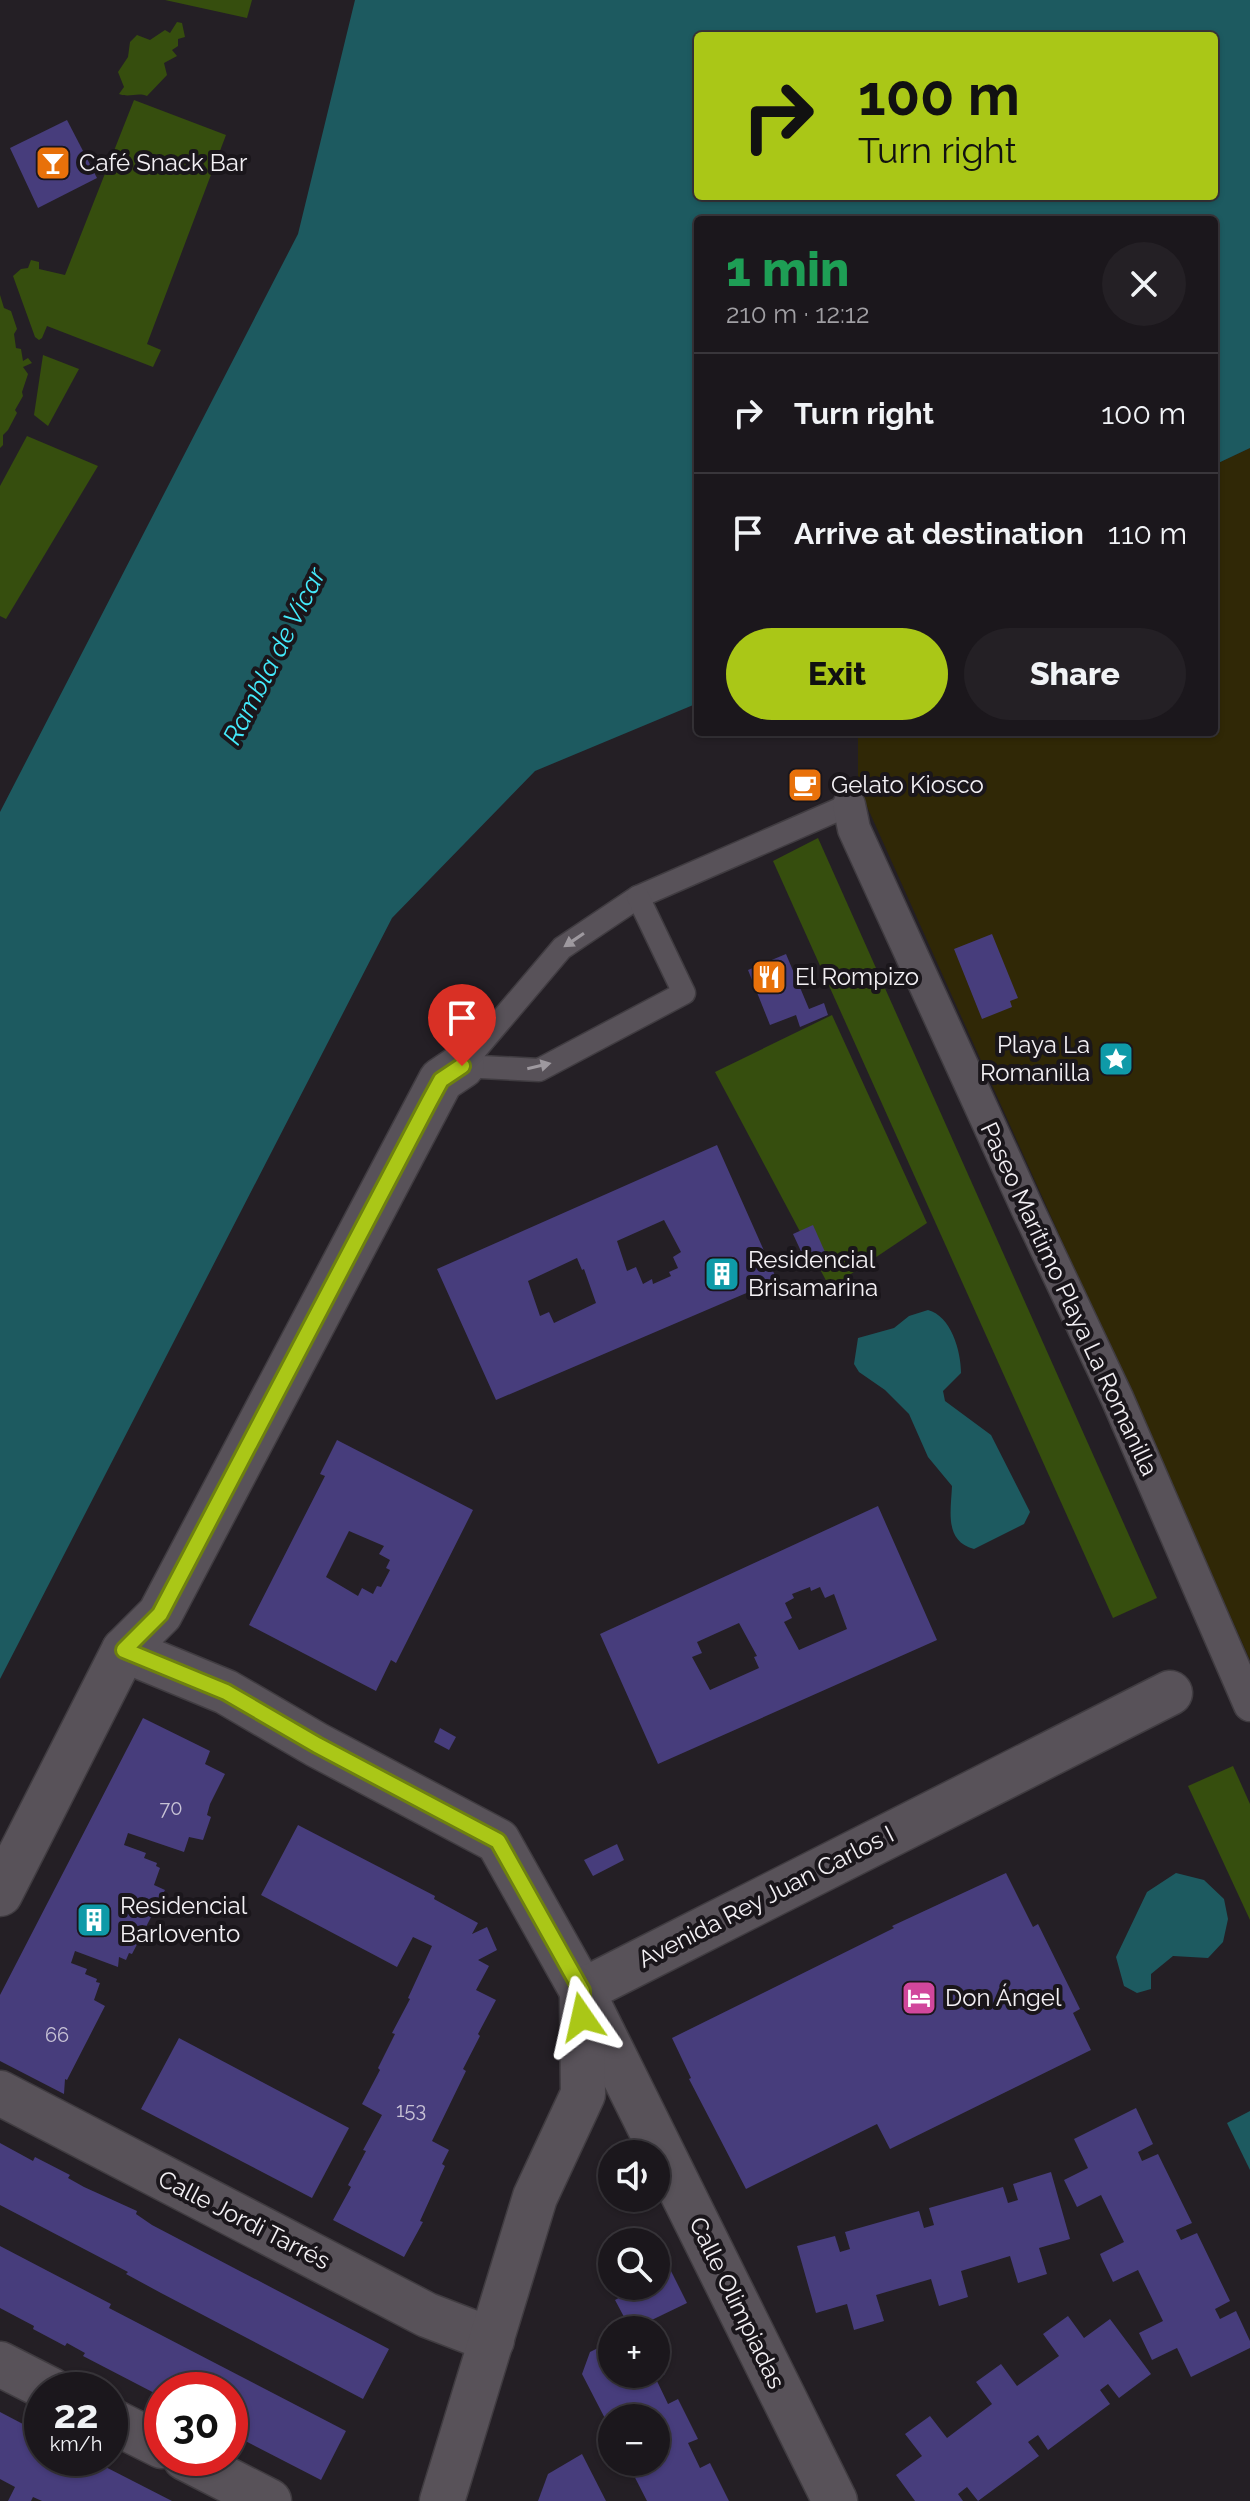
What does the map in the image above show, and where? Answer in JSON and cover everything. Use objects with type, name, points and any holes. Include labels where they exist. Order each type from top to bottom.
[{"type":"street","name":"Paseo Marítimo Playa La Romanilla","points":[[849,805],[854,829],[1117,1398],[1250,1705]]},
{"type":"street","points":[[0,1894],[124,1650],[160,1614],[441,1080],[462,1066]]},
{"type":"street","name":"Calle Olimpiadas","points":[[124,1650],[226,1692],[317,1745],[498,1841],[582,1991],[835,2501]]},
{"type":"street","name":"Avenida Rey Juan Carlos I","points":[[582,1991],[1170,1693]]},
{"type":"street","points":[[442,2501],[535,2197],[583,2094],[582,1991]]},
{"type":"street","name":"Calle Jordi Tarrés","points":[[0,2093],[427,2315],[492,2340]]},
{"type":"street","points":[[0,2364],[24,2376]]},
{"type":"street","points":[[220,2476],[269,2501]]},
{"type":"lane","points":[[462,1066],[562,948],[638,897],[849,805]]},
{"type":"lane","points":[[462,1066],[539,1070],[684,993],[638,897]]},
{"type":"green space","points":[[165,0],[252,0],[247,18]]},
{"type":"green space","points":[[177,22],[182,23],[185,37],[178,39],[178,46],[172,50],[177,56],[164,63],[167,75],[147,96],[119,94],[124,87],[118,72],[128,57],[130,42],[137,35],[150,40],[165,30],[170,33]]},
{"type":"green space","points":[[134,100],[226,135],[147,344],[161,350],[153,367],[47,326],[39,340],[35,337],[13,276],[21,269],[28,268],[31,260],[39,262],[39,269],[65,275]]},
{"type":"green space","points":[[0,295],[4,308],[11,311],[17,329],[14,334],[16,348],[21,349],[23,361],[28,358],[32,363],[23,367],[28,374],[23,396],[15,410],[17,413],[3,435],[0,448]]},
{"type":"green space","points":[[43,355],[79,369],[48,426],[34,415]]},
{"type":"green space","points":[[27,436],[98,466],[6,619],[0,616],[0,486]]},
{"type":"green space","points":[[818,838],[1157,1598],[1113,1618],[773,861]]},
{"type":"green space","points":[[832,1015],[927,1223],[830,1288],[715,1072]]},
{"type":"green space","points":[[1233,1766],[1250,1804],[1250,1920],[1188,1786]]},
{"type":"sand","name":"Playa La Romanilla","points":[[1250,448],[1250,1660],[858,782],[858,736],[1218,736],[1218,463]]},
{"type":"water","name":"Rambla de Vícar","points":[[355,0],[1250,0],[1250,448],[1218,463],[1218,216],[694,216],[694,705],[535,771],[392,918],[0,1679],[0,812],[298,234]]},
{"type":"water","points":[[928,1310],[943,1319],[949,1327],[959,1355],[961,1373],[943,1391],[945,1401],[991,1435],[1030,1512],[1024,1524],[974,1549],[964,1545],[954,1532],[951,1524],[952,1486],[928,1457],[909,1414],[885,1390],[859,1372],[854,1364],[858,1338],[894,1328],[909,1316]]},
{"type":"water","points":[[1176,1873],[1204,1880],[1224,1899],[1228,1919],[1223,1942],[1208,1958],[1173,1956],[1151,1974],[1151,1989],[1137,1993],[1124,1986],[1116,1957],[1147,1892]]},
{"type":"water","points":[[1250,2111],[1250,2170],[1227,2123]]},
{"type":"building","name":"Café Snack Bar","points":[[67,120],[97,178],[38,208],[10,148]]},
{"type":"building","points":[[992,934],[1018,998],[1010,1001],[1012,1007],[982,1019],[954,949]]},
{"type":"building","points":[[786,954],[809,1009],[824,1003],[828,1015],[800,1027],[796,1015],[770,1025],[748,970]]},
{"type":"building","name":"Residencial Brisamarina","points":[[717,1145],[777,1280],[496,1400],[437,1269]],"holes":[[[664,1220],[681,1252],[673,1257],[678,1268],[669,1272],[671,1276],[653,1284],[652,1279],[643,1284],[636,1267],[627,1271],[617,1241]],[[577,1258],[596,1303],[554,1323],[549,1312],[540,1316],[528,1281]]]},
{"type":"building","points":[[813,1225],[825,1252],[805,1260],[793,1234]]},
{"type":"building","points":[[337,1440],[473,1510],[396,1663],[391,1660],[376,1691],[249,1625],[325,1476],[320,1474]],"holes":[[[349,1531],[384,1546],[379,1554],[390,1560],[386,1568],[390,1570],[381,1587],[377,1586],[373,1594],[362,1588],[358,1596],[326,1577]]]},
{"type":"building","points":[[878,1506],[937,1640],[658,1764],[600,1634]],"holes":[[[810,1587],[811,1591],[820,1587],[825,1598],[834,1594],[847,1629],[799,1650],[784,1622],[792,1618],[785,1603],[794,1598],[792,1594]],[[739,1623],[757,1656],[754,1657],[759,1668],[710,1690],[692,1657],[702,1653],[697,1642]]]},
{"type":"building","name":"Residencial Barlovento","points":[[143,1718],[210,1751],[205,1764],[225,1774],[210,1804],[207,1815],[211,1817],[203,1840],[189,1837],[184,1852],[128,1833],[124,1845],[146,1853],[144,1858],[157,1863],[156,1866],[160,1868],[154,1885],[165,1890],[132,1954],[129,1953],[126,1960],[119,1957],[118,1967],[75,1951],[71,1963],[87,1969],[85,1974],[97,1979],[96,1982],[100,1983],[94,2000],[105,2006],[65,2079],[64,2094],[0,2061],[0,1995]]},
{"type":"building","points":[[440,1728],[456,1737],[449,1750],[434,1742]]},
{"type":"building","points":[[298,1825],[435,1896],[434,1899],[478,1923],[472,1934],[487,1927],[497,1950],[478,1960],[489,1966],[476,1990],[496,2000],[432,2141],[449,2150],[420,2221],[423,2222],[404,2257],[333,2220],[351,2187],[348,2185],[366,2151],[363,2150],[382,2115],[362,2104],[380,2070],[378,2068],[395,2034],[392,2033],[432,1946],[413,1937],[397,1967],[261,1895]]},
{"type":"building","points":[[617,1844],[624,1860],[593,1876],[584,1860]]},
{"type":"building","points":[[1006,1873],[1033,1927],[1038,1924],[1080,2009],[1073,2013],[1091,2050],[890,2149],[877,2124],[746,2189],[689,2079],[672,2038],[894,1928],[892,1926]]},
{"type":"building","points":[[179,2038],[349,2128],[312,2198],[141,2109]]},
{"type":"building","points":[[1136,2108],[1153,2144],[1138,2152],[1142,2161],[1158,2154],[1192,2223],[1176,2230],[1181,2240],[1197,2233],[1230,2301],[1215,2309],[1220,2319],[1236,2311],[1250,2341],[1250,2348],[1191,2377],[1177,2348],[1152,2360],[1139,2333],[1163,2321],[1138,2270],[1113,2282],[1100,2254],[1124,2242],[1101,2195],[1077,2207],[1064,2180],[1088,2168],[1074,2139]]},
{"type":"building","points":[[0,2143],[33,2161],[35,2157],[70,2175],[68,2178],[84,2187],[137,2211],[136,2214],[152,2225],[389,2349],[363,2399],[0,2205]]},
{"type":"building","points":[[1051,2172],[1070,2239],[1039,2248],[1047,2274],[1018,2283],[1010,2256],[961,2271],[968,2297],[939,2306],[931,2279],[876,2295],[884,2321],[854,2330],[847,2304],[816,2313],[797,2246],[835,2236],[840,2252],[850,2249],[845,2232],[919,2211],[924,2228],[934,2225],[929,2208],[1003,2187],[1008,2203],[1018,2200],[1013,2184]]},
{"type":"building","points":[[0,2246],[111,2304],[109,2308],[232,2372],[144,2372],[144,2388],[128,2379],[128,2372],[114,2372],[83,2356],[85,2353],[67,2343],[65,2346],[0,2308]]},
{"type":"building","points":[[670,2271],[687,2303],[660,2316],[624,2316],[615,2300],[670,2300]]},
{"type":"building","points":[[1068,2316],[1084,2338],[1110,2319],[1151,2374],[1119,2398],[1108,2384],[1100,2390],[1110,2404],[1048,2450],[1038,2435],[1028,2442],[1039,2456],[978,2501],[967,2487],[958,2494],[963,2501],[915,2501],[896,2475],[922,2456],[905,2434],[930,2416],[947,2438],[992,2404],[976,2382],[1001,2364],[1017,2386],[1059,2356],[1043,2334]]},
{"type":"building","points":[[598,2348],[598,2388],[660,2388],[668,2404],[598,2405],[582,2374],[590,2352]]},
{"type":"building","points":[[248,2380],[346,2431],[321,2480],[248,2442]]},
{"type":"building","points":[[678,2399],[698,2439],[688,2443],[700,2468],[710,2463],[729,2501],[647,2501],[634,2476],[670,2476],[668,2404]]},
{"type":"building","points":[[0,2412],[24,2425],[24,2476],[123,2476],[172,2501],[42,2501],[33,2497],[31,2501],[8,2501],[15,2487],[0,2479]]},
{"type":"building","points":[[582,2454],[606,2501],[538,2501],[548,2474]]},
{"type":"place","name":"Café Snack Bar","points":[[53,163]]},
{"type":"place","name":"Gelato Kiosco","points":[[805,785]]},
{"type":"place","name":"El Rompizo","points":[[769,977]]},
{"type":"place","name":"Playa La Romanilla","points":[[1116,1059]]},
{"type":"place","name":"Residencial Brisamarina","points":[[722,1274]]},
{"type":"place","name":"Residencial Barlovento","points":[[94,1920]]},
{"type":"place","name":"Don Ángel","points":[[919,1998]]},
{"type":"route","points":[[462,1066],[441,1080],[160,1614],[124,1650],[226,1692],[317,1745],[498,1841],[582,1991],[582,2017]]}]
